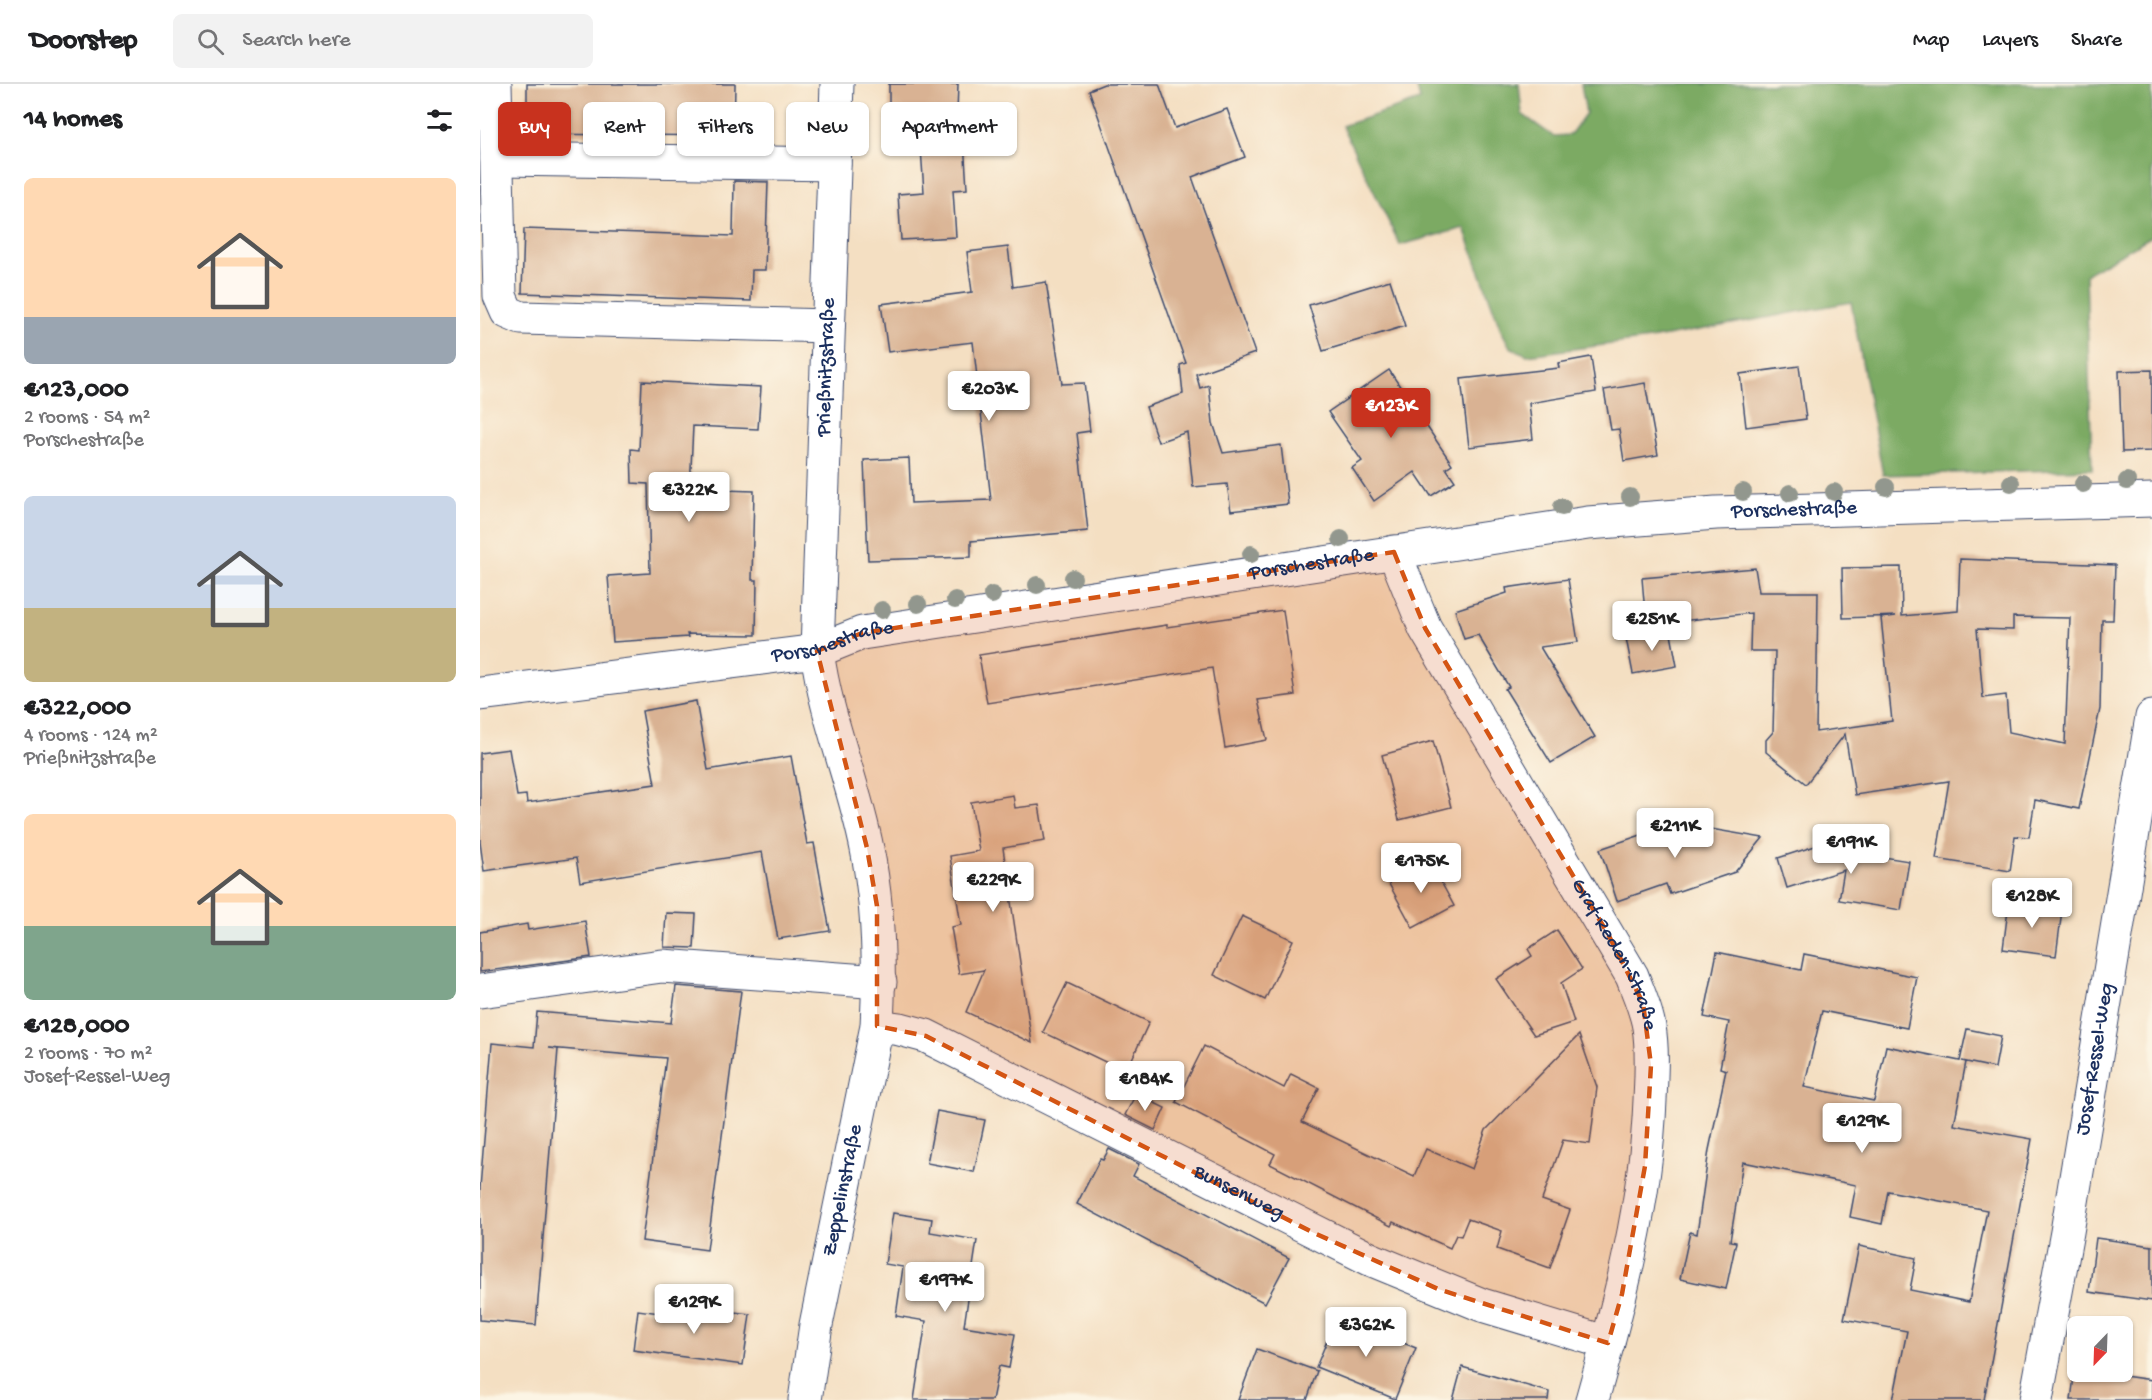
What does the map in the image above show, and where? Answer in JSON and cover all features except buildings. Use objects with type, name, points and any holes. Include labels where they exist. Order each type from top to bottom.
[{"type":"street","points":[[495,84],[500,296],[507,312],[521,318],[828,326]]},
{"type":"street","name":"Prießnitzstraße","points":[[817,651],[837,84]]},
{"type":"street","points":[[497,159],[834,164]]},
{"type":"street","name":"Porschestraße","points":[[480,694],[817,651],[862,633],[1588,523],[1716,513],[2152,501]]},
{"type":"street","name":"Graf-Reden-Straße","points":[[1394,552],[1425,628],[1632,976],[1643,1003],[1649,1028],[1652,1065],[1645,1166],[1623,1294],[1592,1400]]},
{"type":"street","name":"Zeppelinstraße","points":[[806,1400],[816,1325],[878,1026],[880,982],[877,906],[867,848],[821,681],[817,651]]},
{"type":"street","name":"Josef-Ressel-Weg","points":[[2036,1400],[2067,1232],[2152,717]]},
{"type":"street","points":[[480,991],[662,966],[880,982]]},
{"type":"street","name":"Bunsenweg","points":[[878,1026],[926,1036],[1312,1232],[1438,1289],[1608,1343]]},
{"type":"highlighted area","points":[[1394,552],[1425,628],[1608,934],[1643,1003],[1651,1065],[1645,1166],[1622,1294],[1608,1343],[1438,1289],[1312,1232],[926,1036],[877,1026],[877,906],[867,848],[817,651],[862,633]]},
{"type":"green space","points":[[1416,84],[1519,84],[1522,114],[1553,136],[1570,135],[1586,113],[1581,84],[2152,84],[2152,236],[2086,274],[2092,469],[1883,475],[1851,302],[1650,339],[1527,355],[1510,347],[1501,330],[1464,228],[1400,245],[1342,126],[1420,100]]}]
